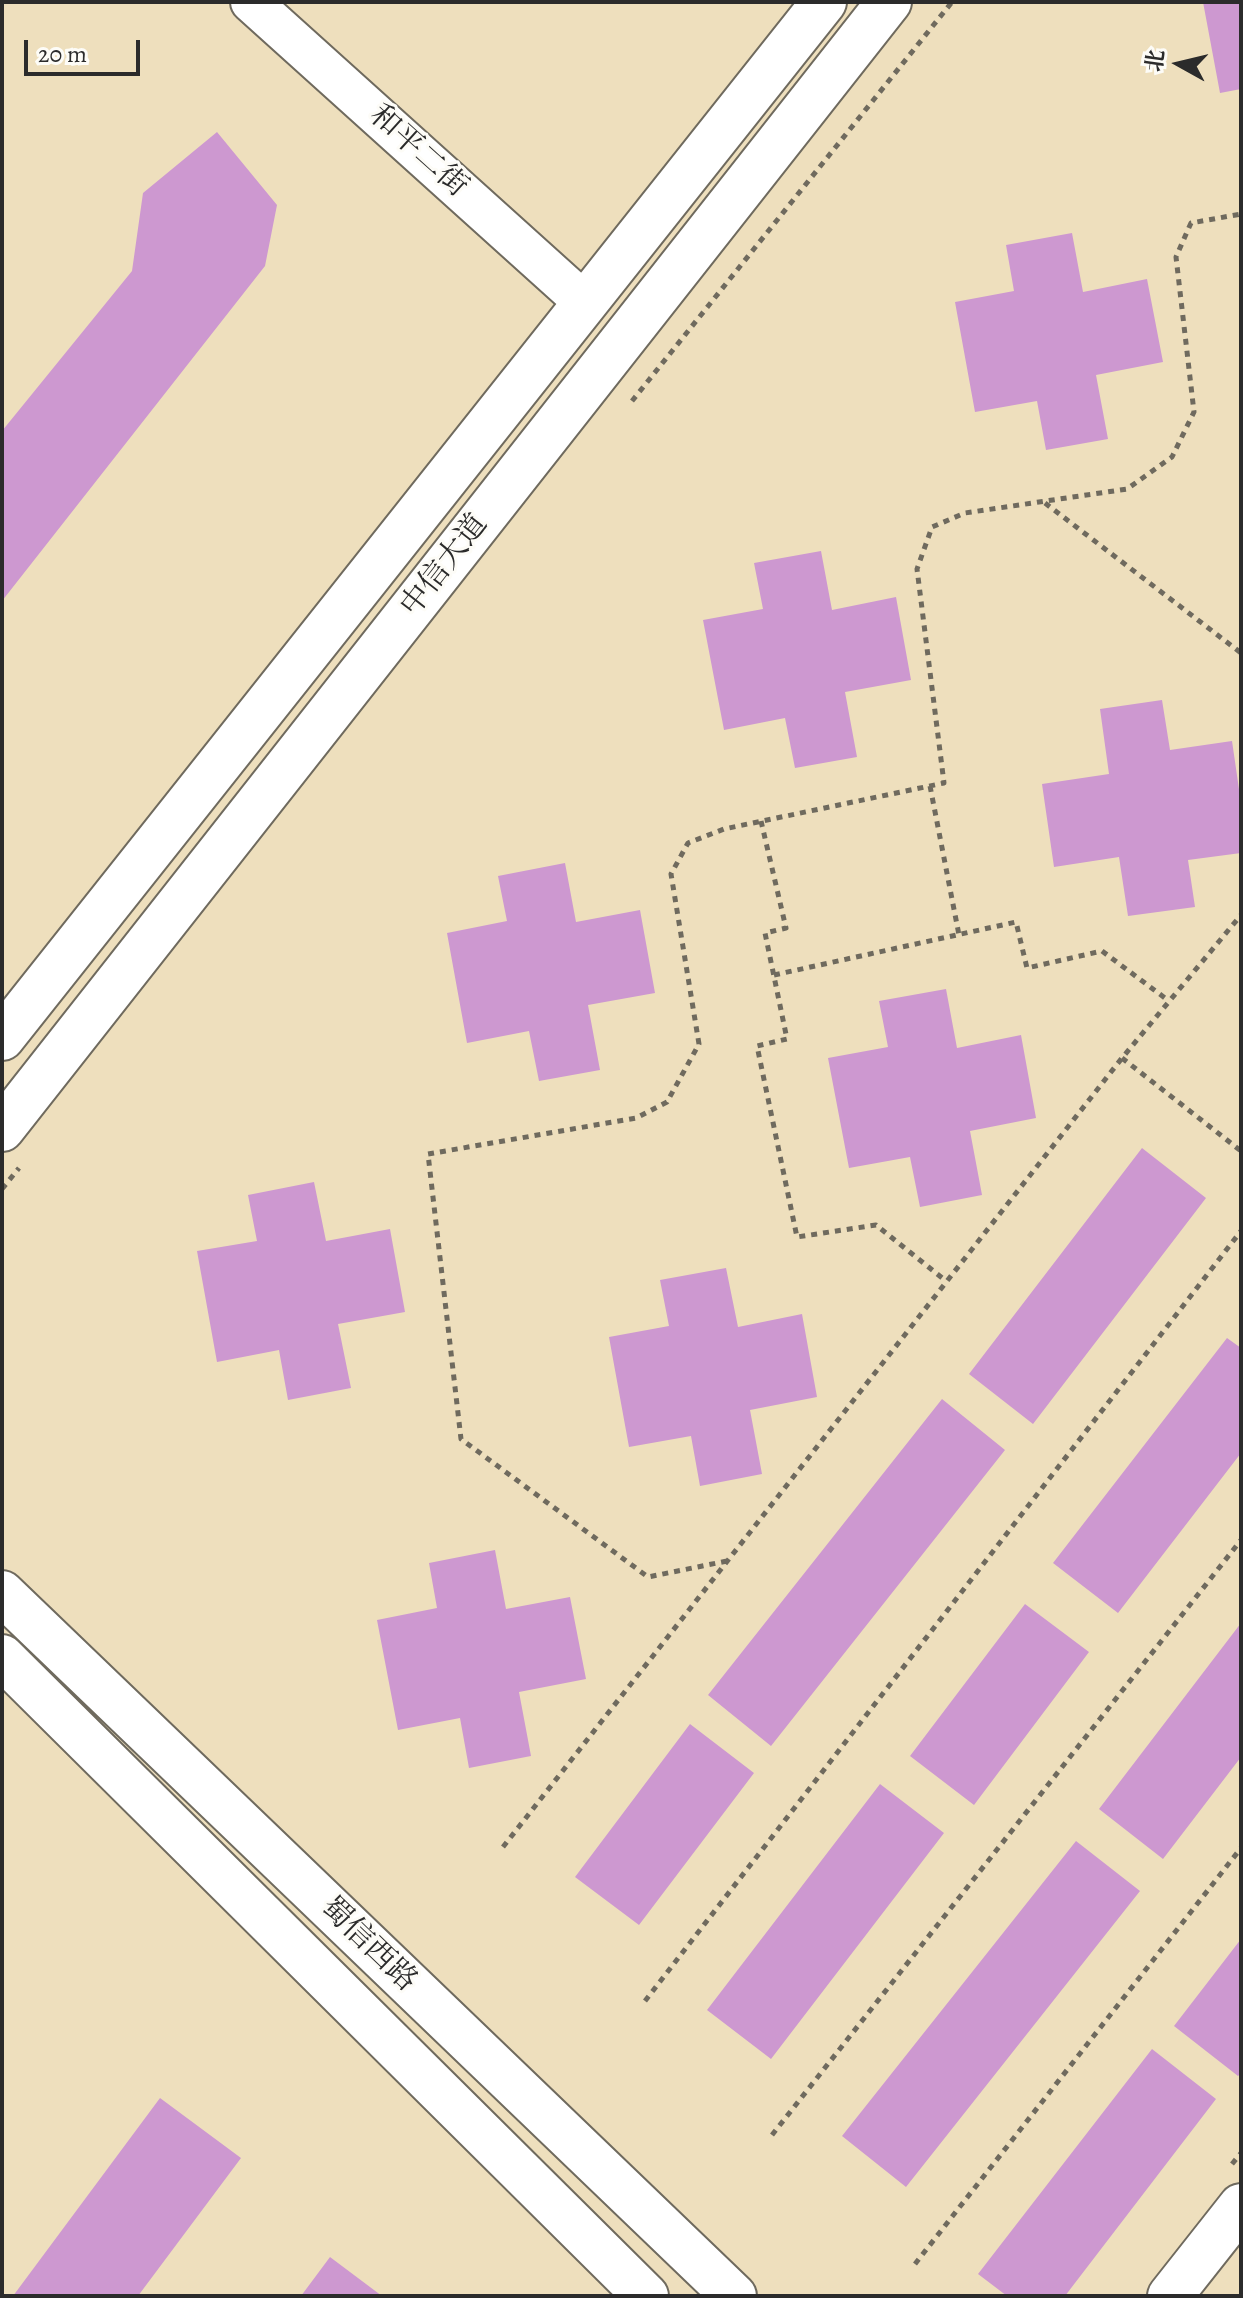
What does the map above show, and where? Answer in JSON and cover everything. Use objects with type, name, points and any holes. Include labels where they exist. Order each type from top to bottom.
[{"type":"main road","name":"中信大道","points":[[2,1038],[824,2]]},
{"type":"main road","name":"中信大道","points":[[2,1129],[889,2]]},
{"type":"main road","name":"蜀信西路","points":[[2,1593],[734,2296]]},
{"type":"main road","name":"蜀信西路","points":[[2,1657],[646,2296]]},
{"type":"main road","points":[[1170,2296],[1241,2206]]},
{"type":"street","name":"和平二街","points":[[251,2],[585,303]]},
{"type":"path","points":[[727,1561],[648,1577],[461,1439],[428,1154],[636,1118],[667,1102],[699,1044],[671,874],[688,843],[724,829],[944,783],[917,569],[932,527],[965,513],[1127,489],[1172,457],[1194,412],[1176,257],[1191,223],[1241,214]]},
{"type":"path","points":[[1044,502],[1241,653]]},
{"type":"path","points":[[930,786],[959,935]]},
{"type":"path","points":[[761,821],[786,928],[765,933],[787,1039],[757,1046],[797,1237],[876,1225],[946,1281]]},
{"type":"path","points":[[503,1847],[1122,1058],[1241,915]]},
{"type":"path","points":[[774,975],[1016,922],[1027,968],[1102,951],[1169,1001]]},
{"type":"path","points":[[1122,1058],[1241,1151]]},
{"type":"path","points":[[645,2001],[1241,1231]]},
{"type":"path","points":[[772,2135],[1241,1540]]},
{"type":"path","points":[[915,2264],[1241,1848]]},
{"type":"building","points":[[1203,2],[1241,2],[1241,89],[1220,93]]},
{"type":"building","points":[[217,132],[277,205],[265,266],[2,601],[2,431],[132,271],[143,193]]},
{"type":"building","points":[[1072,233],[1083,292],[1147,279],[1163,362],[1096,375],[1108,439],[1046,450],[1037,401],[975,412],[955,302],[1014,291],[1006,245]]},
{"type":"building","points":[[821,551],[832,610],[896,597],[911,680],[845,692],[857,757],[795,768],[785,718],[724,730],[703,620],[763,609],[754,563]]},
{"type":"building","points":[[1162,700],[1170,750],[1232,741],[1241,803],[1241,853],[1188,860],[1195,907],[1128,916],[1119,857],[1054,867],[1042,784],[1109,774],[1100,709]]},
{"type":"building","points":[[565,863],[576,922],[640,910],[655,993],[588,1005],[600,1070],[539,1081],[529,1031],[467,1043],[447,933],[507,921],[498,876]]},
{"type":"building","points":[[946,989],[957,1048],[1021,1035],[1036,1118],[970,1131],[982,1195],[920,1207],[910,1157],[849,1168],[828,1058],[888,1047],[879,1001]]},
{"type":"building","points":[[1142,1148],[1206,1198],[1033,1424],[969,1374]]},
{"type":"building","points":[[314,1182],[326,1241],[390,1229],[405,1312],[338,1324],[351,1388],[288,1400],[279,1350],[217,1362],[197,1251],[257,1241],[248,1195]]},
{"type":"building","points":[[726,1268],[738,1327],[802,1314],[817,1397],[750,1410],[762,1474],[700,1486],[691,1436],[629,1447],[609,1337],[669,1326],[660,1280]]},
{"type":"building","points":[[1227,1338],[1241,1348],[1241,1453],[1118,1613],[1053,1563]]},
{"type":"building","points":[[942,1399],[1005,1450],[771,1746],[708,1695]]},
{"type":"building","points":[[495,1550],[506,1609],[570,1597],[586,1679],[519,1692],[531,1756],[469,1768],[460,1718],[398,1730],[377,1620],[437,1608],[429,1563]]},
{"type":"building","points":[[1025,1604],[1089,1652],[974,1805],[910,1756]]},
{"type":"building","points":[[1241,1623],[1241,1757],[1163,1859],[1099,1809]]},
{"type":"building","points":[[690,1724],[754,1773],[639,1925],[575,1877]]},
{"type":"building","points":[[880,1784],[944,1833],[771,2059],[707,2010]]},
{"type":"building","points":[[1076,1841],[1140,1891],[906,2187],[842,2136]]},
{"type":"building","points":[[1241,1939],[1241,2073],[1238,2076],[1174,2026]]},
{"type":"building","points":[[1152,2049],[1216,2099],[1065,2296],[1007,2296],[978,2274]]},
{"type":"building","points":[[160,2098],[241,2158],[138,2296],[13,2296]]},
{"type":"building","points":[[330,2257],[382,2296],[301,2296]]}]
